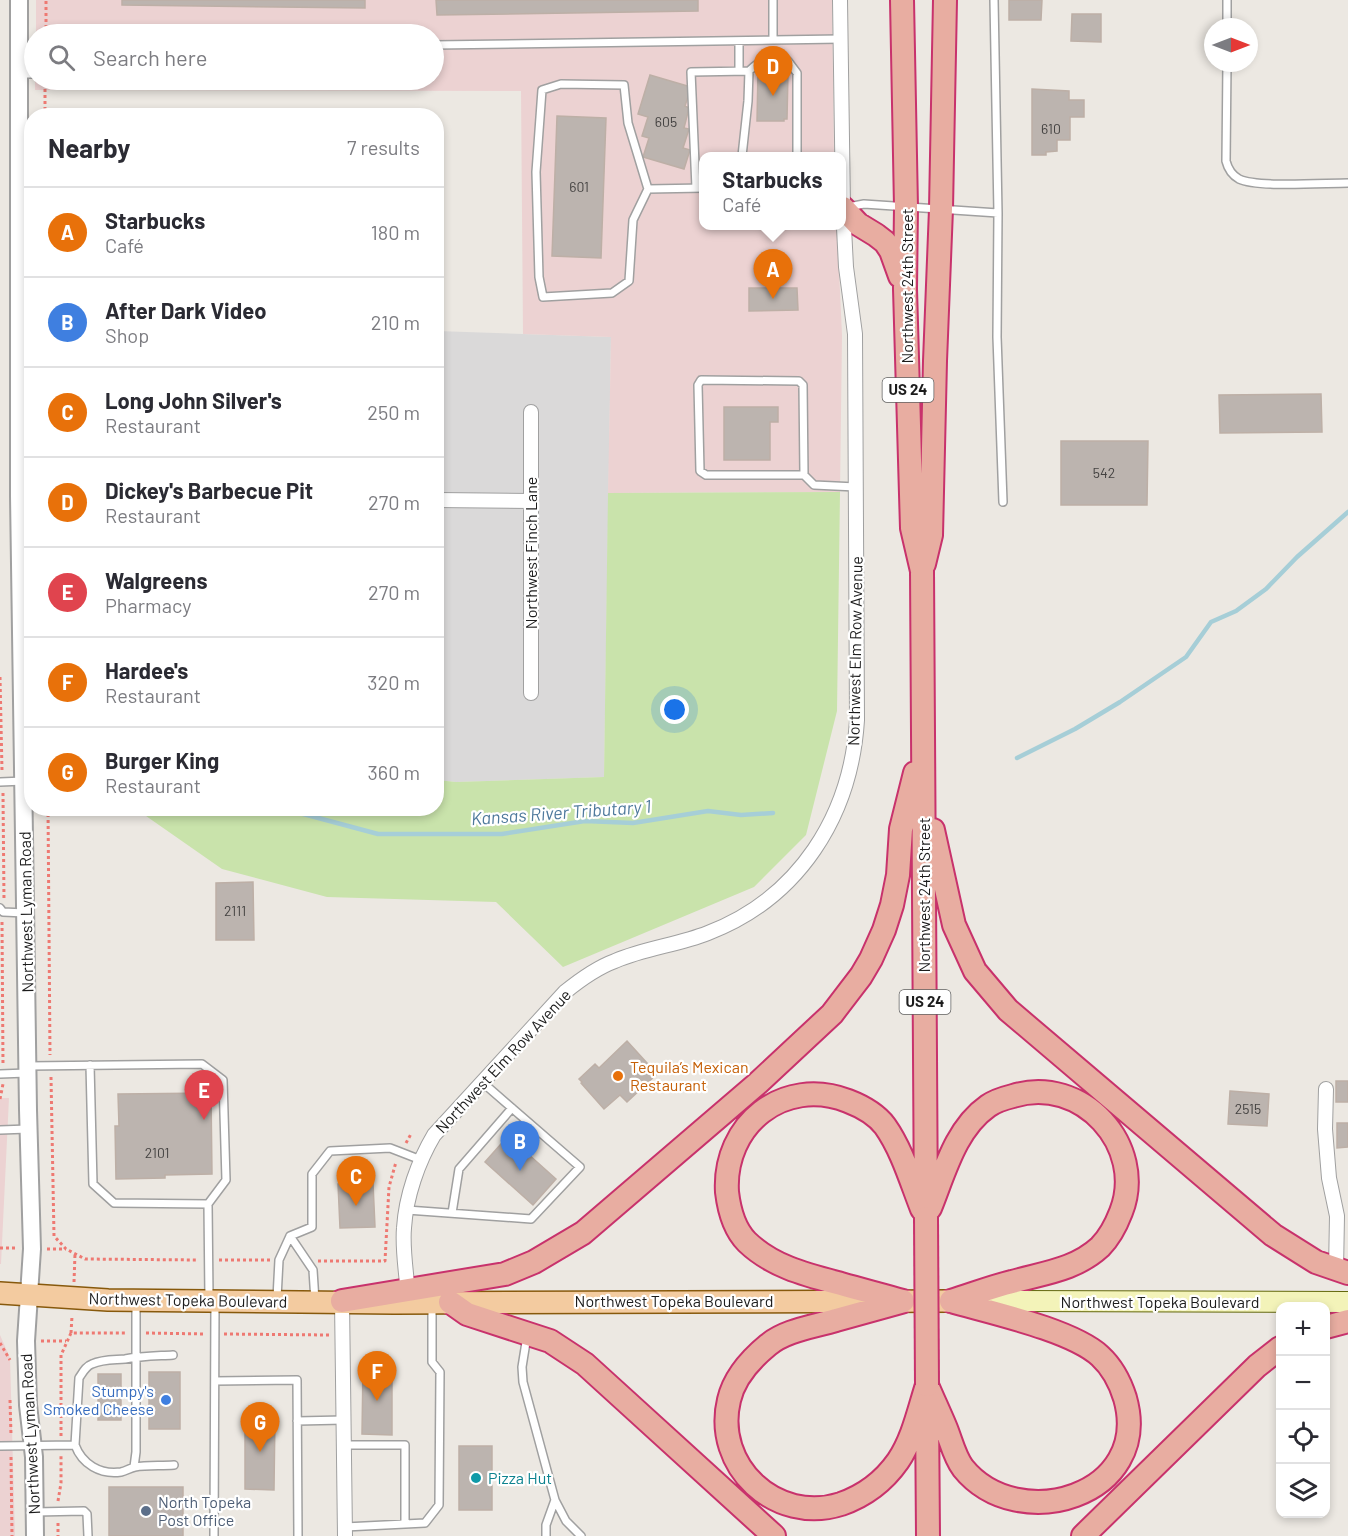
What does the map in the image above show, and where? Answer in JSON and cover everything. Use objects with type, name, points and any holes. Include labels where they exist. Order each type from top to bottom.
[{"type":"highway","name":"Northwest 24th Street","points":[[902,0],[906,207],[905,289],[912,528],[922,571],[926,1218]]},
{"type":"highway","name":"Northwest 24th Street","points":[[922,571],[931,535],[945,0]]},
{"type":"highway","points":[[846,211],[858,224],[885,242],[891,250],[905,289]]},
{"type":"highway","points":[[342,1301],[408,1296],[505,1274],[534,1262],[567,1244],[583,1233],[758,1083],[832,1014],[861,976],[880,940],[890,914],[898,875],[901,829],[923,742]]},
{"type":"highway","points":[[923,785],[954,925],[975,971],[991,992],[1008,1010],[1273,1235],[1316,1262],[1342,1272]]},
{"type":"highway","points":[[926,1218],[954,1149],[963,1134],[988,1106],[1003,1099],[1020,1093],[1038,1092],[1066,1097],[1093,1112],[1109,1128],[1120,1145],[1126,1164],[1125,1202],[1111,1233],[1100,1246],[1070,1267],[1009,1282],[951,1301]]},
{"type":"highway","points":[[903,1301],[787,1269],[746,1241],[735,1224],[728,1202],[729,1163],[740,1135],[760,1111],[784,1100],[802,1096],[838,1097],[865,1108],[884,1124],[898,1149],[926,1218]]},
{"type":"highway","name":"US 24","points":[[926,1218],[928,1536]]},
{"type":"highway","points":[[903,1301],[796,1330],[769,1344],[746,1366],[732,1390],[727,1411],[729,1442],[748,1479],[763,1492],[791,1506],[812,1510],[830,1507],[870,1490],[899,1460],[909,1442],[927,1385]]},
{"type":"highway","points":[[927,1385],[962,1468],[976,1485],[992,1498],[1012,1507],[1038,1511],[1058,1508],[1079,1501],[1105,1482],[1118,1465],[1128,1432],[1129,1411],[1113,1370],[1099,1355],[1068,1337],[951,1301]]},
{"type":"highway","points":[[441,1302],[467,1314],[550,1341],[590,1368],[774,1536]]},
{"type":"highway","points":[[1330,1326],[1348,1320]]},
{"type":"highway","points":[[1083,1536],[1257,1366],[1276,1352]]},
{"type":"main road","name":"Northwest Topeka Boulevard","points":[[0,1293],[73,1299],[342,1301]]},
{"type":"main road","name":"Northwest Topeka Boulevard","points":[[408,1296],[441,1302],[1348,1302]]},
{"type":"street","name":"Northwest Lyman Road","points":[[19,0],[24,46]]},
{"type":"street","name":"Northwest Elm Row Avenue","points":[[840,0],[842,152]]},
{"type":"street","name":"Northwest Lyman Road","points":[[27,90],[27,108]]},
{"type":"street","name":"Northwest Elm Row Avenue","points":[[408,1296],[404,1229],[407,1210],[421,1160],[434,1135],[565,992],[577,982],[616,960],[699,936],[734,921],[760,905],[786,883],[819,844],[842,798],[856,740],[855,334],[846,267],[844,230]]},
{"type":"street","name":"Northwest Finch Lane","points":[[531,412],[531,693]]},
{"type":"street","points":[[444,500],[531,501]]},
{"type":"street","name":"Northwest Lyman Road","points":[[25,816],[28,1129],[32,1249],[26,1341],[28,1405],[33,1445],[35,1536]]},
{"type":"street","points":[[1326,1089],[1329,1178],[1337,1216],[1342,1272]]},
{"type":"street","points":[[342,1301],[345,1532]]},
{"type":"lane","points":[[773,0],[773,40]]},
{"type":"lane","points":[[994,0],[998,213],[997,337],[1003,502]]},
{"type":"lane","points":[[1227,0],[1227,18]]},
{"type":"lane","points":[[444,45],[841,39]]},
{"type":"lane","points":[[739,40],[739,71]]},
{"type":"lane","points":[[742,152],[749,71],[760,60],[767,59],[788,61],[797,73],[797,152]]},
{"type":"lane","points":[[699,174],[692,72],[749,71]]},
{"type":"lane","points":[[1227,72],[1226,161],[1233,175],[1253,183],[1348,183]]},
{"type":"lane","points":[[561,84],[624,85],[628,123],[648,189],[633,220],[629,281],[612,293],[543,297],[539,277],[536,172],[542,90],[561,84]]},
{"type":"lane","points":[[648,189],[699,188]]},
{"type":"lane","points":[[846,207],[864,204],[998,213]]},
{"type":"lane","points":[[804,475],[706,475],[700,471],[698,385],[701,380],[800,381],[803,385],[804,475],[813,485],[856,487]]},
{"type":"lane","points":[[1,782],[24,781]]},
{"type":"lane","points":[[1,910],[26,913]]},
{"type":"lane","points":[[1,1074],[90,1065],[202,1064],[223,1080],[226,1180],[208,1204],[215,1381],[214,1536]]},
{"type":"lane","points":[[90,1065],[93,1184],[114,1203],[208,1204]]},
{"type":"lane","points":[[407,1210],[531,1219],[580,1167],[482,1082]]},
{"type":"lane","points":[[452,1213],[459,1169],[512,1108]]},
{"type":"lane","points":[[0,1130],[28,1129]]},
{"type":"lane","points":[[277,1302],[279,1260],[290,1236],[312,1227],[312,1174],[330,1151],[390,1148],[421,1160]]},
{"type":"lane","points":[[290,1236],[313,1270],[315,1302]]},
{"type":"lane","points":[[134,1467],[136,1452],[136,1300]]},
{"type":"lane","points":[[345,1532],[425,1522],[439,1505],[440,1372],[432,1362],[441,1302]]},
{"type":"lane","points":[[527,1332],[522,1367],[524,1382],[555,1500],[566,1521],[581,1536]]},
{"type":"lane","points":[[174,1355],[136,1356],[90,1364],[84,1369],[79,1378],[75,1445],[79,1455],[90,1467],[111,1472],[121,1472],[134,1467],[174,1466]]},
{"type":"lane","points":[[215,1381],[297,1380],[298,1536]]},
{"type":"lane","points":[[297,1420],[344,1420]]},
{"type":"lane","points":[[0,1446],[75,1445]]},
{"type":"lane","points":[[344,1445],[405,1445],[405,1524]]},
{"type":"lane","points":[[546,1536],[546,1525],[555,1500]]},
{"type":"lane","points":[[35,1512],[84,1511],[87,1514],[88,1536]]},
{"type":"path","points":[[46,0],[46,24]]},
{"type":"path","points":[[45,90],[45,108]]},
{"type":"path","points":[[0,677],[5,891],[0,933],[0,1100]]},
{"type":"path","points":[[48,816],[50,1033]]},
{"type":"shaded area","points":[[36,0],[832,0],[834,152],[699,152],[699,230],[837,230],[842,335],[840,492],[608,493],[611,337],[523,334],[521,91],[35,90],[444,90],[444,24],[36,24]]},
{"type":"shaded area","points":[[444,331],[611,337],[604,777],[444,781]]},
{"type":"shaded area","points":[[0,1098],[9,1098],[1,1264],[0,1264]]},
{"type":"shaded area","points":[[0,1335],[10,1358],[15,1536],[0,1536]]},
{"type":"green space","points":[[840,492],[837,711],[806,835],[754,887],[563,967],[496,902],[327,897],[222,869],[146,816],[444,816],[444,781],[604,777],[608,493]]},
{"type":"building","points":[[122,0],[365,0],[365,8],[122,5]]},
{"type":"building","points":[[436,0],[698,0],[698,11],[437,15]]},
{"type":"building","points":[[1009,0],[1042,0],[1041,20],[1009,20]]},
{"type":"building","points":[[1072,14],[1101,14],[1101,42],[1071,41]]},
{"type":"building","points":[[758,71],[788,73],[787,119],[784,121],[757,121]]},
{"type":"building","points":[[650,75],[691,87],[685,106],[689,108],[684,128],[689,129],[683,148],[690,150],[684,169],[643,157],[649,138],[642,136],[648,117],[638,114]]},
{"type":"building","points":[[1032,89],[1069,91],[1069,100],[1084,100],[1084,117],[1070,117],[1070,140],[1057,140],[1057,151],[1046,152],[1046,155],[1032,155]]},
{"type":"building","points":[[557,116],[606,118],[601,258],[552,256]]},
{"type":"building","points":[[749,288],[797,288],[798,310],[749,311]]},
{"type":"building","points":[[1321,394],[1322,432],[1220,433],[1219,395]]},
{"type":"building","points":[[724,407],[778,407],[778,422],[770,422],[770,460],[724,460]]},
{"type":"building","points":[[1061,441],[1148,441],[1147,505],[1061,505]]},
{"type":"building","points":[[253,882],[254,940],[216,940],[216,883]]},
{"type":"building","name":"Tequila’s Mexican Restaurant","points":[[627,1041],[657,1074],[627,1102],[620,1095],[604,1109],[579,1079],[595,1064],[599,1068]]},
{"type":"building","points":[[1336,1081],[1348,1081],[1348,1102],[1336,1102]]},
{"type":"building","points":[[1230,1091],[1269,1094],[1267,1126],[1228,1124]]},
{"type":"building","points":[[211,1093],[212,1174],[116,1179],[115,1126],[119,1126],[118,1094]]},
{"type":"building","points":[[1337,1123],[1348,1123],[1348,1147],[1337,1148]]},
{"type":"building","points":[[508,1136],[556,1179],[533,1205],[485,1162]]},
{"type":"building","points":[[373,1183],[375,1227],[340,1228],[338,1184]]},
{"type":"building","points":[[363,1368],[392,1368],[392,1435],[362,1434]]},
{"type":"building","points":[[149,1372],[180,1372],[180,1429],[149,1429]]},
{"type":"building","points":[[98,1374],[121,1374],[121,1420],[98,1420]]},
{"type":"building","points":[[245,1415],[275,1416],[274,1490],[245,1489]]},
{"type":"building","name":"Pizza Hut","points":[[459,1446],[492,1446],[492,1510],[459,1510]]},
{"type":"building","name":"North Topeka Post Office","points":[[109,1487],[183,1487],[183,1536],[109,1536]]},
{"type":"waterway","name":"Kansas River Tributary 1","points":[[1017,758],[1075,729],[1120,702],[1186,657],[1211,622],[1236,611],[1266,589],[1297,557],[1348,512]]},
{"type":"waterway","name":"Kansas River Tributary 1","points":[[311,816],[378,834],[502,834],[585,821],[633,823],[708,811],[741,815],[773,813]]},
{"type":"place","name":"Dickey's Barbecue Pit","points":[[773,96]]},
{"type":"place","name":"Starbucks","points":[[773,299]]},
{"type":"place","name":"Tequila’s Mexican Restaurant","points":[[618,1076]]},
{"type":"place","name":"Walgreens","points":[[204,1120]]},
{"type":"place","name":"After Dark Video","points":[[520,1171]]},
{"type":"place","name":"Long John Silver's","points":[[356,1206]]},
{"type":"place","name":"Stumpy's Smoked Cheese","points":[[166,1400]]},
{"type":"place","name":"Hardee's","points":[[377,1401]]},
{"type":"place","name":"Burger King","points":[[260,1452]]},
{"type":"place","name":"Pizza Hut","points":[[476,1478]]},
{"type":"place","name":"North Topeka Post Office","points":[[146,1511]]}]
